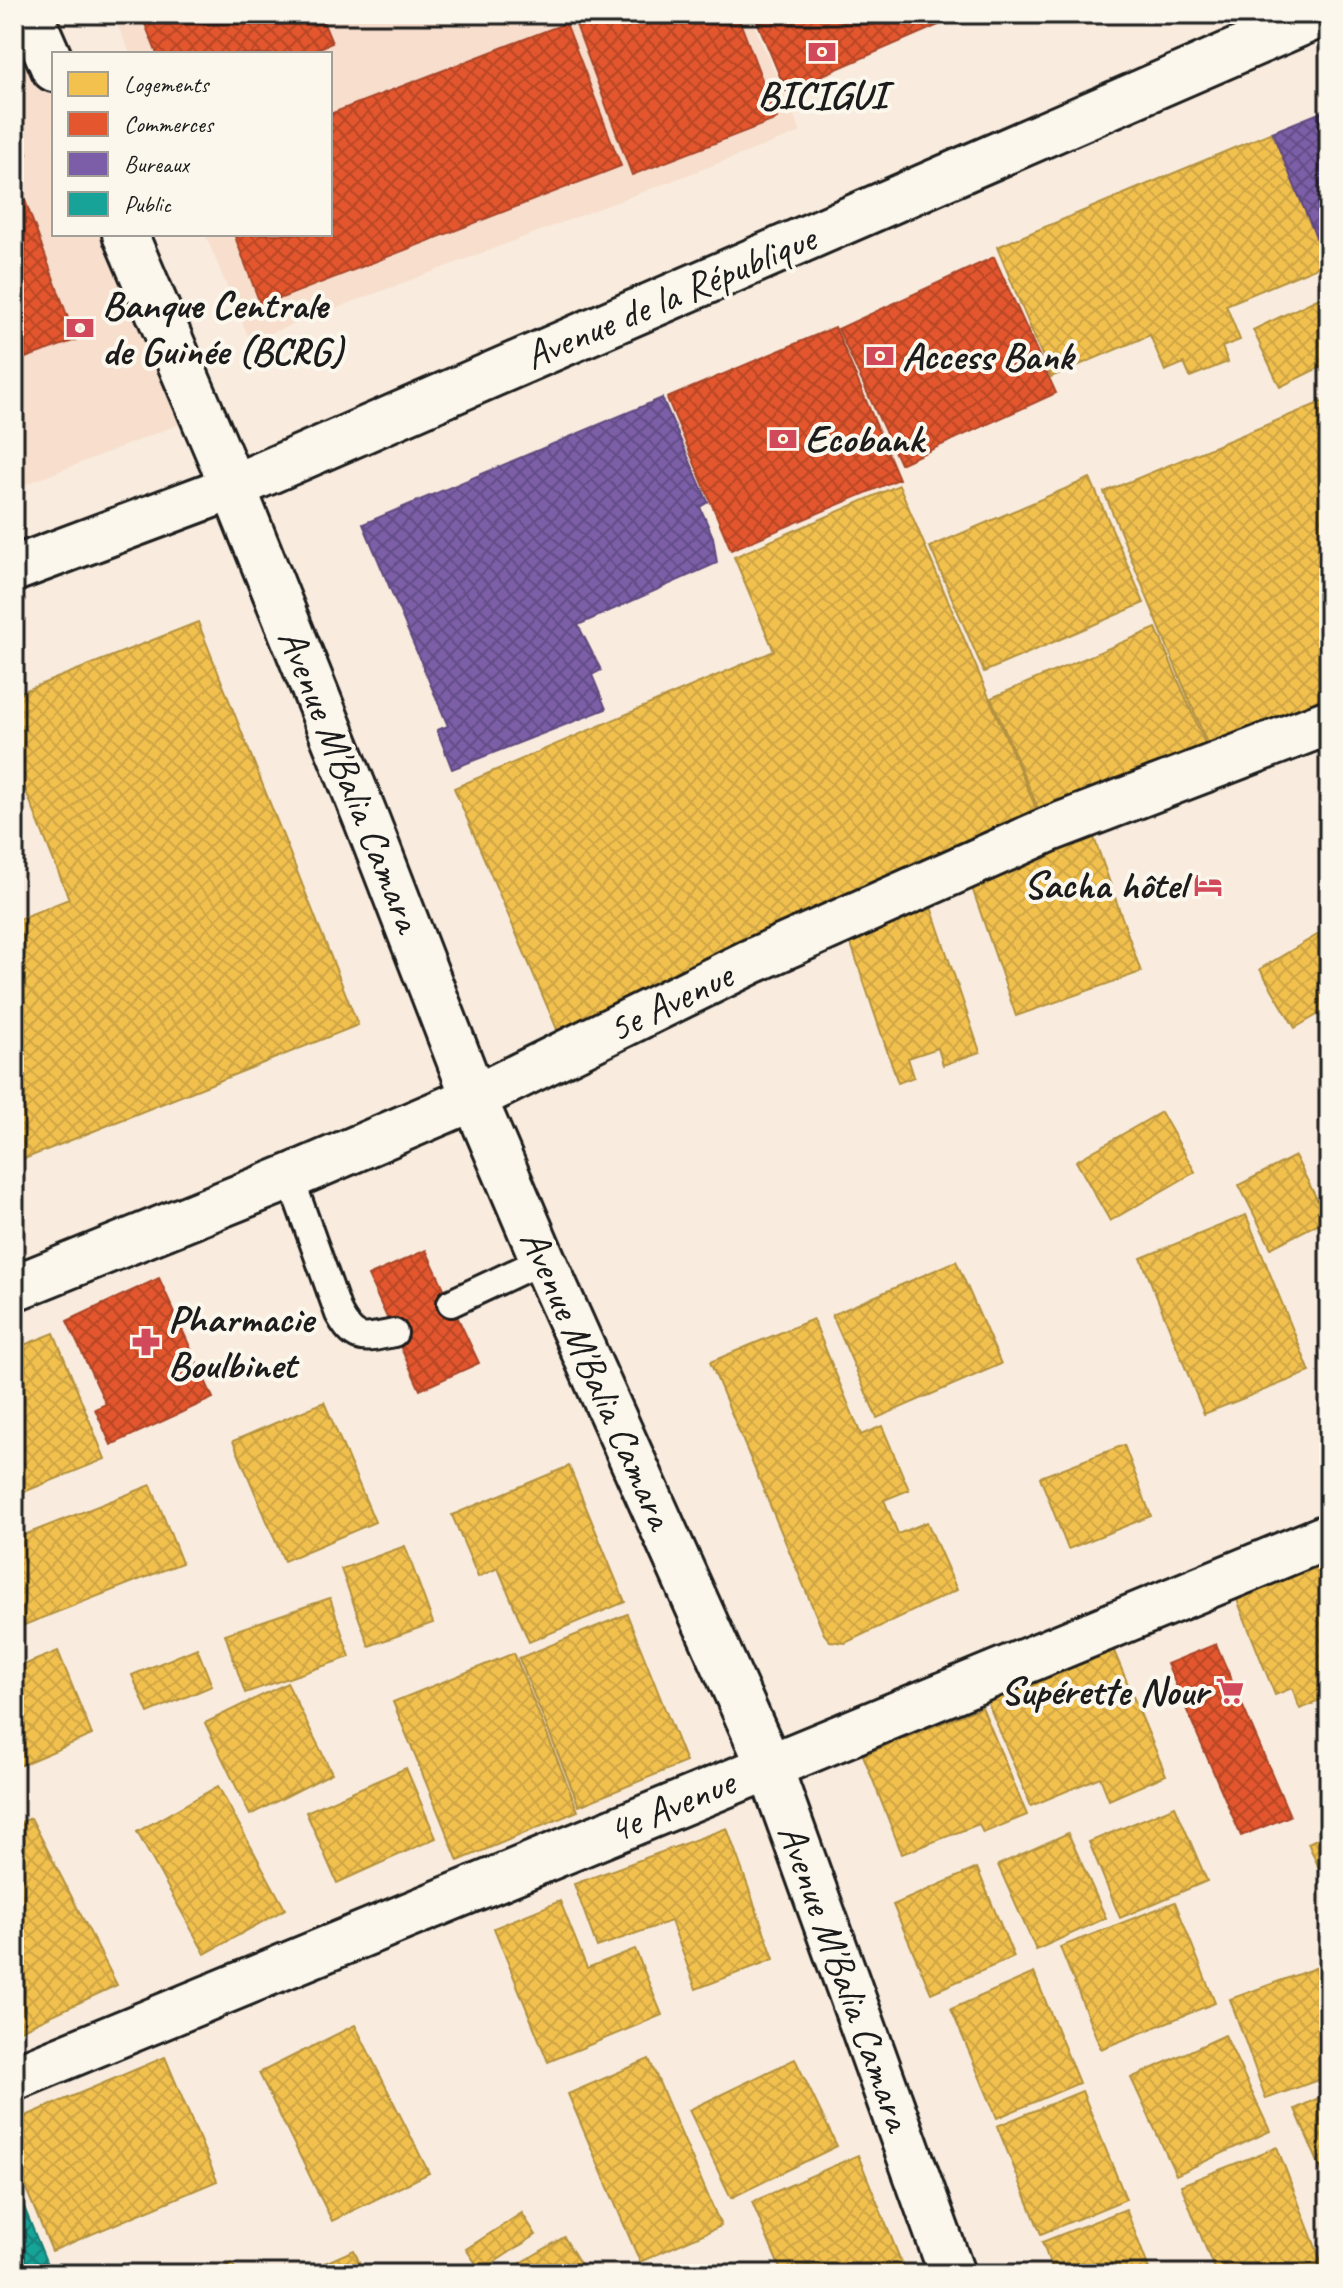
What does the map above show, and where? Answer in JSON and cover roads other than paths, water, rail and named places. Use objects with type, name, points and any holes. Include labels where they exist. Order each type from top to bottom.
[{"type":"street","points":[[30,14],[52,64]]},
{"type":"street","name":"Avenue de la République","points":[[14,569],[233,487],[1322,14]]},
{"type":"street","name":"Avenue M'Balia Camara","points":[[126,236],[233,487],[474,1098],[543,1260],[769,1765],[952,2274]]},
{"type":"street","name":"5e Avenue","points":[[14,1288],[290,1177],[474,1098],[750,962],[1050,829],[1329,722]]},
{"type":"street","name":"4e Avenue","points":[[14,2078],[1329,1536]]},
{"type":"lane","points":[[290,1177],[339,1314],[350,1332],[366,1339],[394,1333]]},
{"type":"lane","points":[[451,1303],[543,1260]]},
{"type":"place","name":"BICIGUI","points":[[822,52]]},
{"type":"place","name":"Banque Centrale de Guinée (BCRG)","points":[[80,328]]},
{"type":"place","name":"Access Bank","points":[[880,356]]},
{"type":"place","name":"Ecobank","points":[[783,439]]},
{"type":"place","name":"Sacha hôtel","points":[[1208,885]]},
{"type":"place","name":"Pharmacie Boulbinet","points":[[146,1342]]},
{"type":"place","name":"Supérette Nour","points":[[1230,1691]]}]
